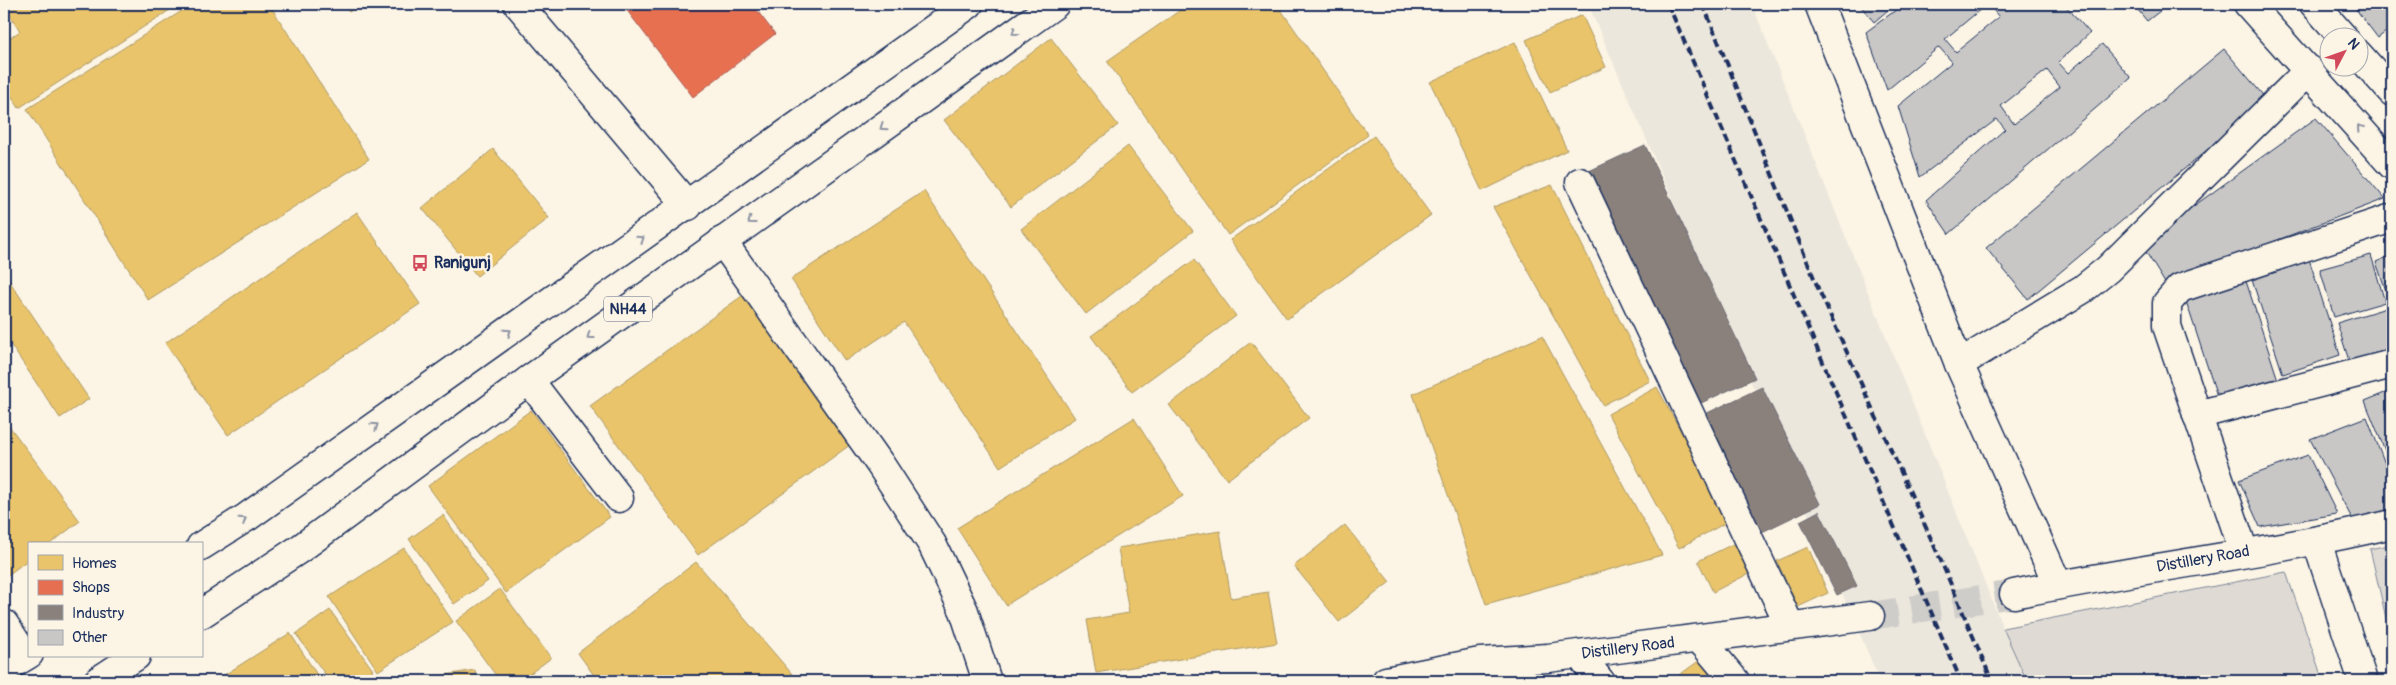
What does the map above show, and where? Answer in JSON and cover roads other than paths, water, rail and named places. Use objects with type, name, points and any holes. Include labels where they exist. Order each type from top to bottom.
[{"type":"main road","points":[[518,4],[688,206]]},
{"type":"main road","points":[[202,545],[247,517],[688,206],[970,4]]},
{"type":"main road","name":"NH44","points":[[202,613],[301,548],[529,380],[1055,4]]},
{"type":"main road","points":[[1819,4],[1959,364],[2058,585]]},
{"type":"main road","points":[[2248,4],[2392,164]]},
{"type":"main road","points":[[2314,4],[2335,28]]},
{"type":"main road","points":[[2368,65],[2392,92]]},
{"type":"main road","points":[[1959,364],[2083,289],[2108,269],[2309,70]]},
{"type":"main road","points":[[1580,182],[1790,626]]},
{"type":"main road","points":[[2244,552],[2167,326],[2167,303],[2180,288],[2392,218]]},
{"type":"main road","points":[[722,241],[880,464],[932,544],[964,611],[987,681]]},
{"type":"main road","points":[[2198,415],[2392,364]]},
{"type":"main road","points":[[529,380],[619,498]]},
{"type":"main road","name":"Distillery Road","points":[[2014,594],[2244,552],[2317,542],[2392,524]]},
{"type":"main road","points":[[2317,542],[2363,681]]},
{"type":"main road","name":"Distillery Road","points":[[1386,681],[1480,662],[1543,670],[1579,654],[1870,616]]},
{"type":"main road","points":[[4,624],[19,659]]},
{"type":"main road","points":[[1700,639],[1734,681]]},
{"type":"main road","points":[[1579,654],[1600,681]]},
{"type":"main road","points":[[98,681],[133,658]]},
{"type":"tunnel","points":[[1870,616],[2014,594]]},
{"type":"railway","points":[[1668,4],[1961,681]]},
{"type":"railway","points":[[1703,4],[1818,288],[1941,561],[1992,681]]},
{"type":"place","name":"Ranigunj","points":[[420,263]]}]
